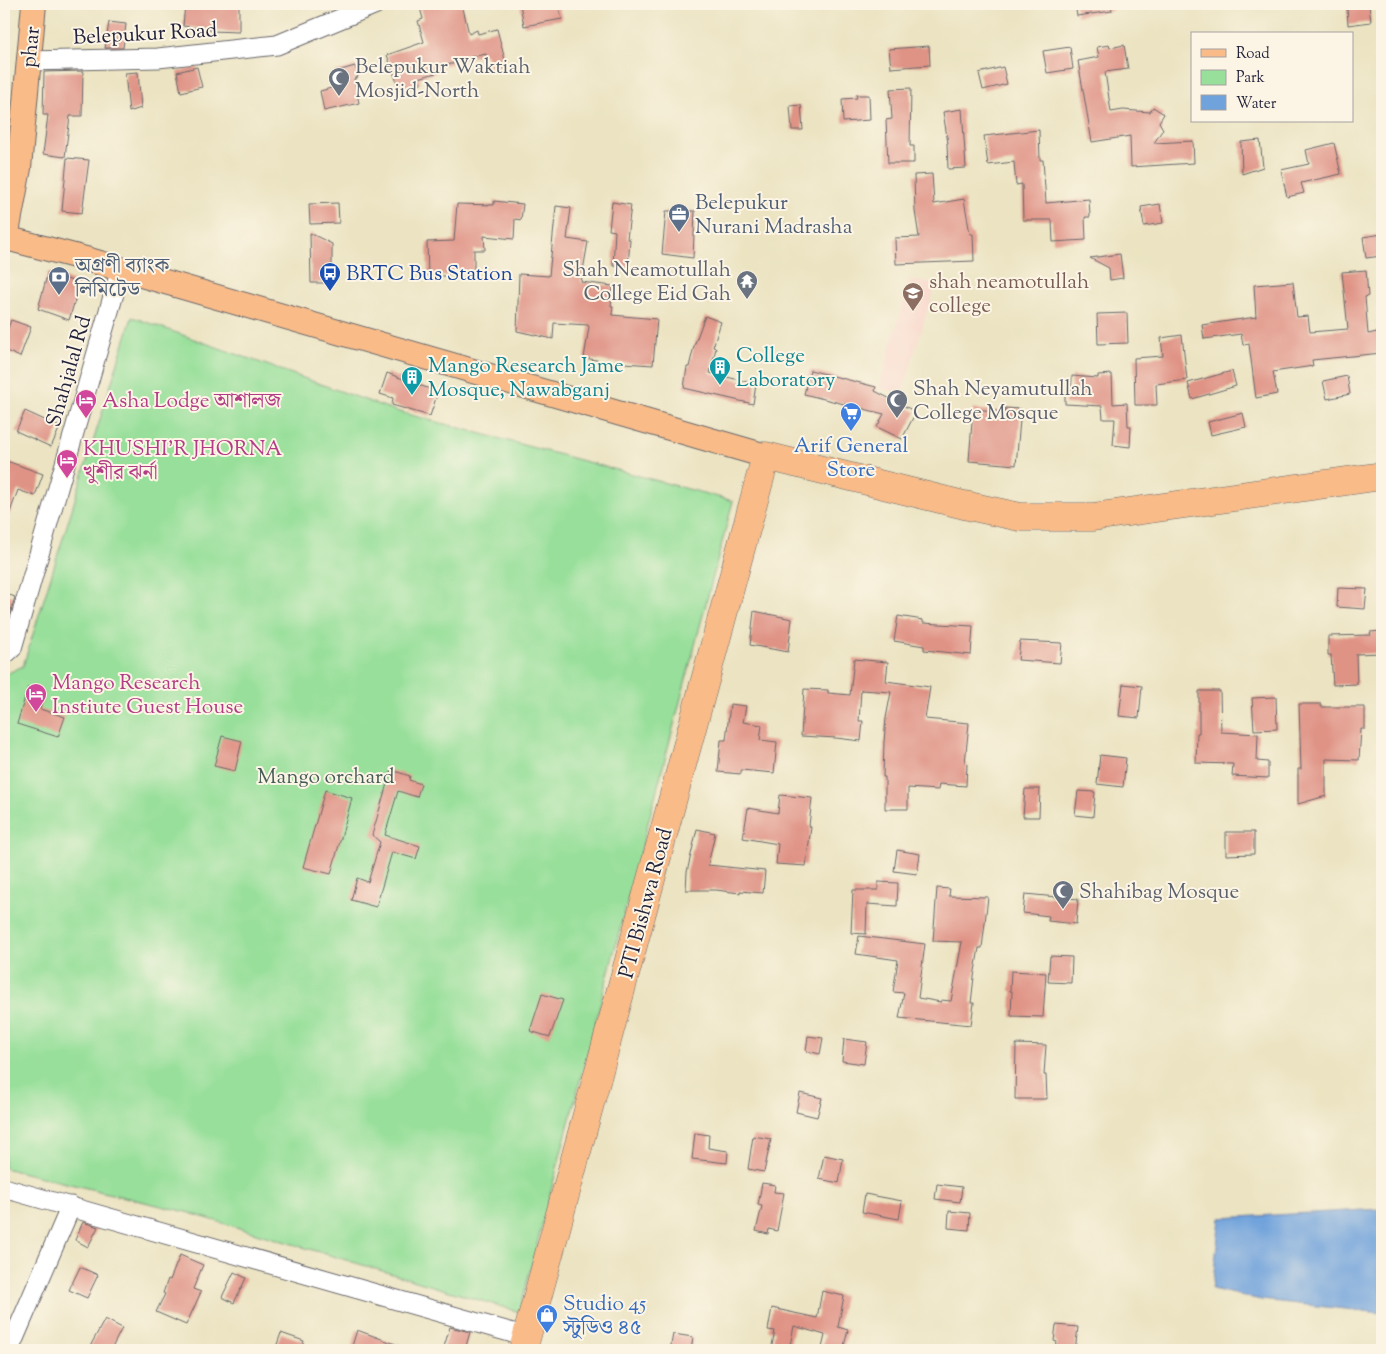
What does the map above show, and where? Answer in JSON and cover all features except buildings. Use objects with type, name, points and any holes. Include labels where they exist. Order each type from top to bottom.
[{"type":"highway","points":[[766,456],[964,506],[1020,517],[1094,517],[1382,476]]},
{"type":"highway","name":"PTI Bishwa Road","points":[[525,1344],[766,456]]},
{"type":"main road","name":"phar","points":[[4,242],[19,168],[34,4]]},
{"type":"main road","points":[[4,242],[121,269],[766,456]]},
{"type":"street","name":"Belepukur Road","points":[[29,61],[158,58],[277,46],[376,4]]},
{"type":"street","name":"Shahjalal Rd","points":[[4,655],[12,648],[121,269]]},
{"type":"street","points":[[4,1188],[71,1206],[525,1344]]},
{"type":"street","points":[[9,1350],[71,1206]]},
{"type":"shaded area","name":"shah neamotullah college","points":[[909,280],[936,283],[902,393],[879,389]]},
{"type":"green space","name":"Mango orchard","points":[[132,317],[396,411],[733,501],[519,1312],[186,1212],[4,1168],[4,675],[23,666]]},
{"type":"water","points":[[1382,1209],[1382,1313],[1261,1300],[1212,1289],[1220,1218]]},
{"type":"place","name":"Belepukur Waktiah Mosjid-North","points":[[339,97]]},
{"type":"place","name":"Belepukur Nurani Madrasha","points":[[679,233]]},
{"type":"place","name":"BRTC Bus Station","points":[[330,292]]},
{"type":"place","name":"অগ্রণী ব্যাংক লিমিটেড","points":[[59,296]]},
{"type":"place","name":"Shah Neamotullah College Eid Gah","points":[[747,300]]},
{"type":"place","name":"shah neamotullah college","points":[[913,312]]},
{"type":"place","name":"College Laboratory","points":[[720,386]]},
{"type":"place","name":"Mango Research Jame Mosque, Nawabganj","points":[[412,396]]},
{"type":"place","name":"Asha Lodge আশালজ","points":[[86,419]]},
{"type":"place","name":"Shah Neyamutullah College Mosque","points":[[897,419]]},
{"type":"place","name":"Arif General Store","points":[[851,432]]},
{"type":"place","name":"KHUSHI'R JHORNA খুশীর ঝর্না","points":[[67,479]]},
{"type":"place","name":"Mango Research Instiute Guest House","points":[[36,713]]},
{"type":"place","name":"Shahibag Mosque","points":[[1063,910]]},
{"type":"place","name":"Studio 45 স্টুডিও ৪৫","points":[[547,1334]]}]
